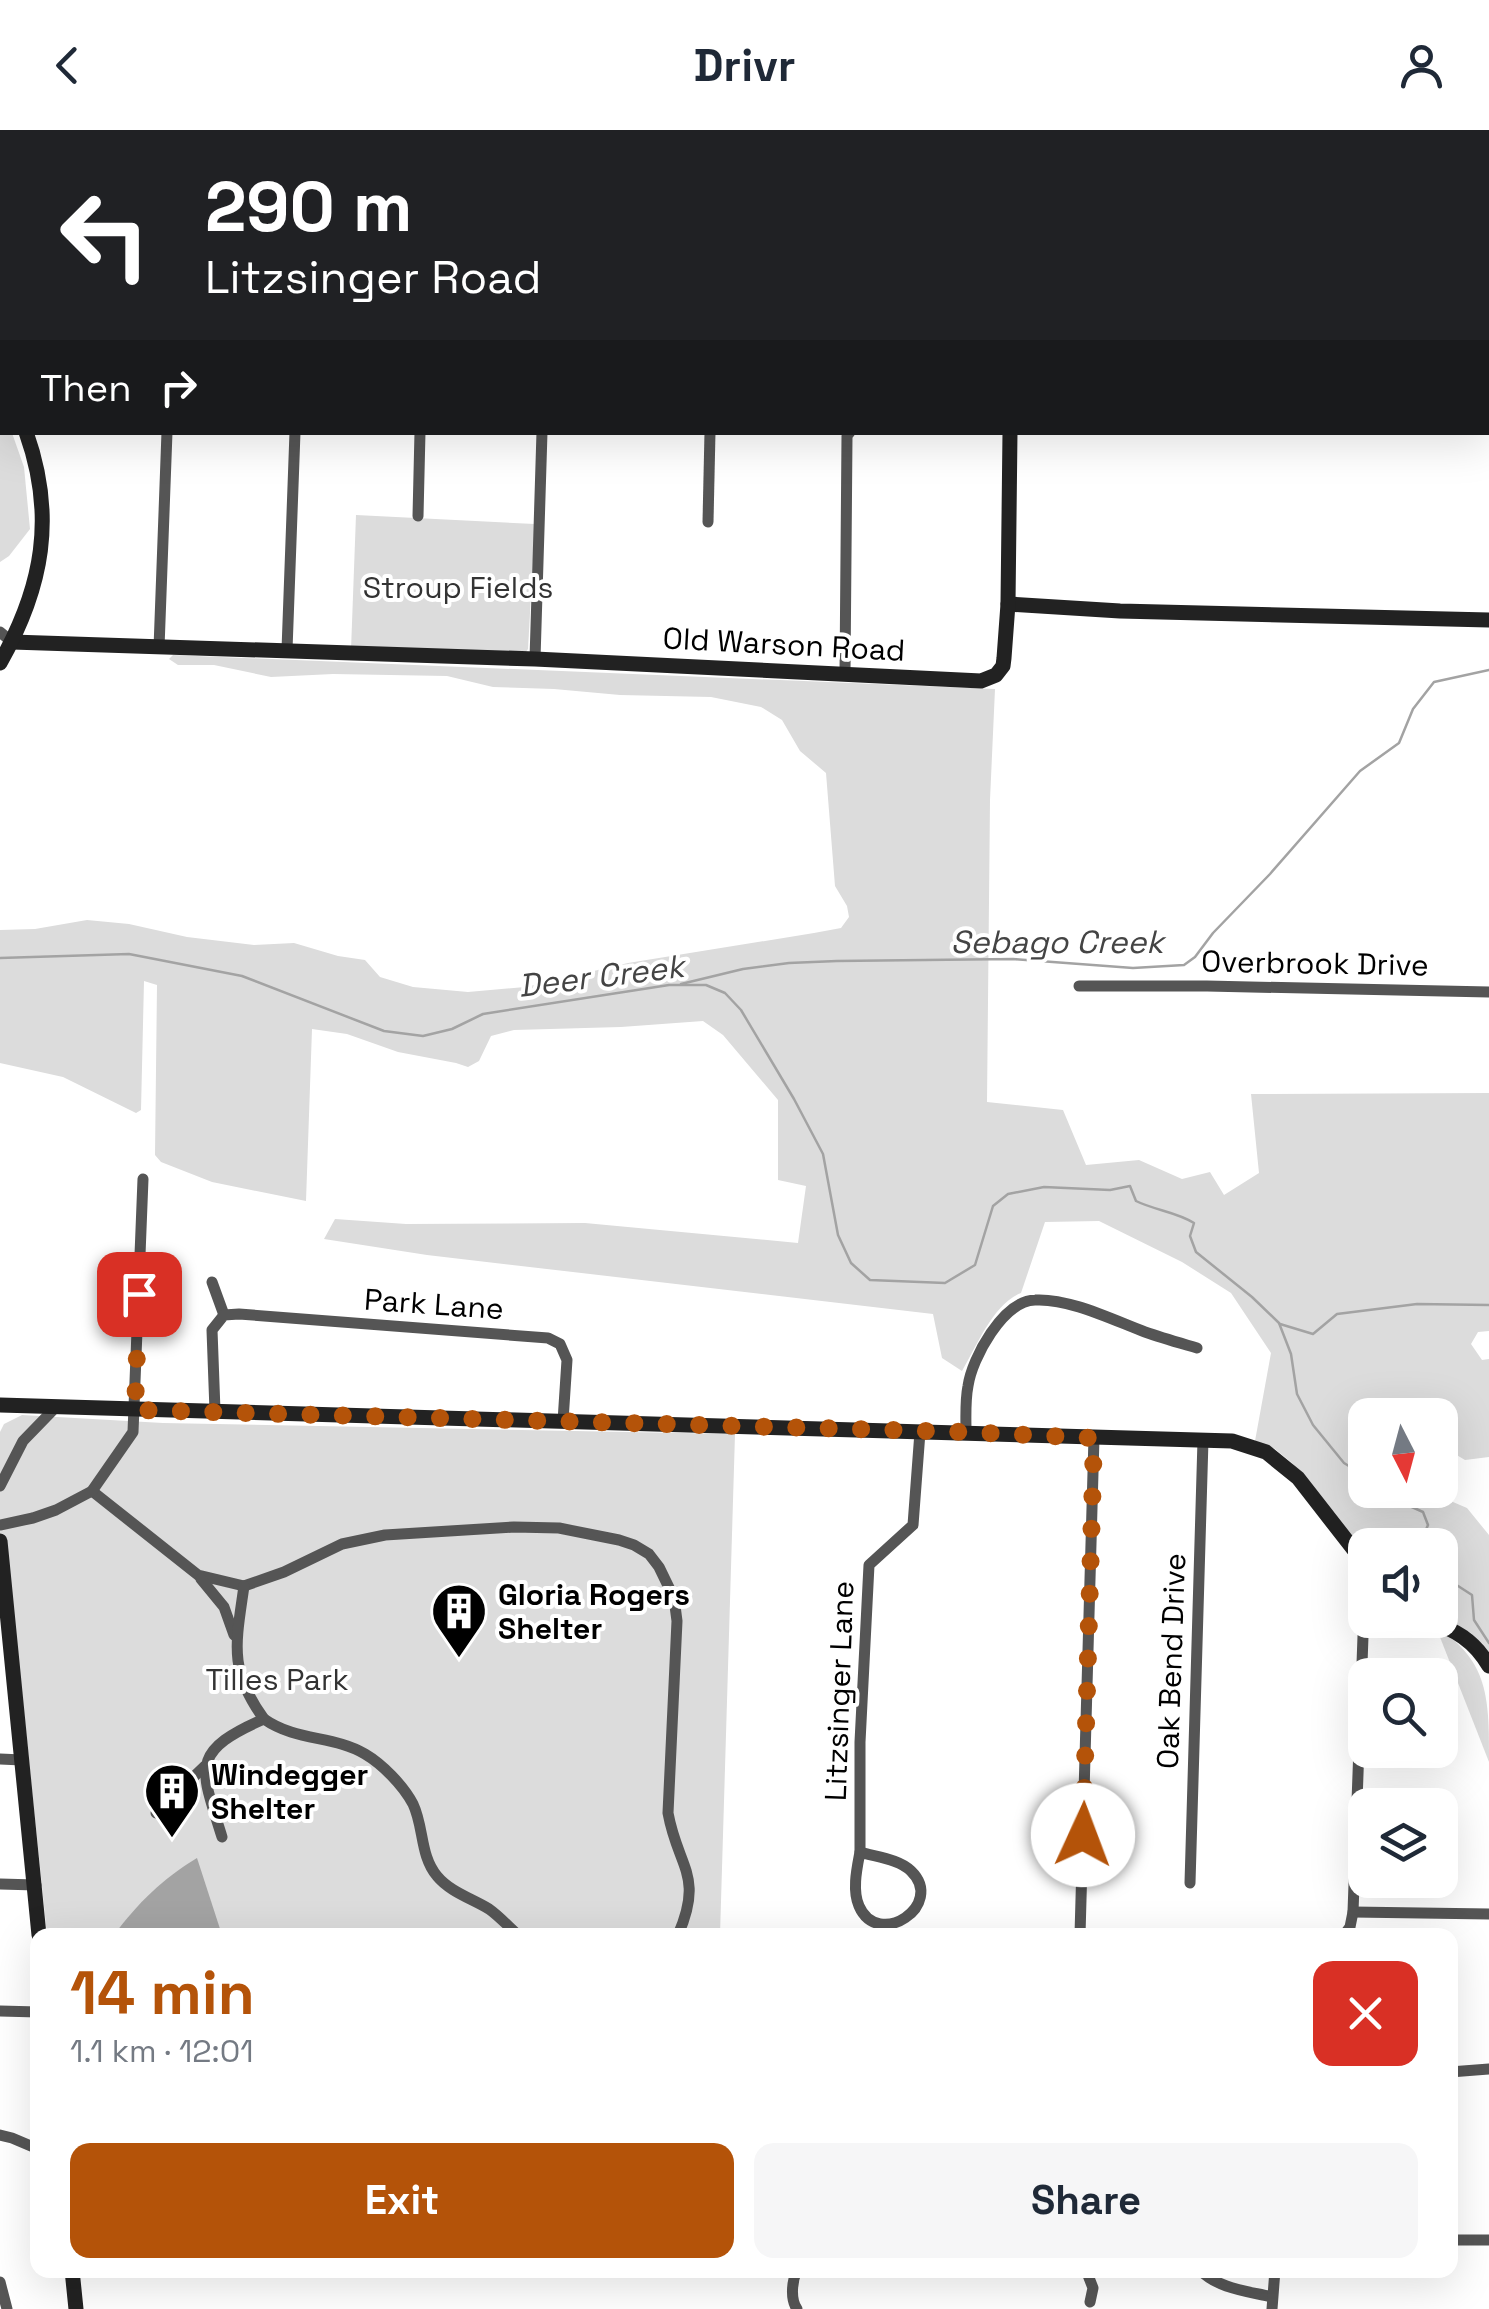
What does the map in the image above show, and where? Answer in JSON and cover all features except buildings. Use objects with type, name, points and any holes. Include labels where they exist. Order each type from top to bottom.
[{"type":"street","points":[[0,663],[6,637],[31,598],[42,553],[43,505],[27,435]]},
{"type":"street","points":[[160,648],[166,435]]},
{"type":"street","points":[[288,650],[295,435]]},
{"type":"street","points":[[418,516],[420,435]]},
{"type":"street","points":[[535,659],[542,435]]},
{"type":"street","points":[[708,522],[710,435]]},
{"type":"street","points":[[846,674],[848,435]]},
{"type":"street","name":"Old Warson Road","points":[[6,637],[160,648],[535,659],[989,680],[1002,666],[1008,604],[1010,435]]},
{"type":"street","points":[[1008,604],[1120,611],[1489,620]]},
{"type":"street","name":"Overbrook Drive","points":[[1080,986],[1489,992]]},
{"type":"street","points":[[0,1525],[56,1510],[92,1491],[133,1432],[143,1179]]},
{"type":"street","points":[[212,1282],[224,1316],[212,1330],[215,1411]]},
{"type":"street","points":[[966,1432],[971,1372],[988,1337],[1016,1304],[1036,1299],[1086,1309],[1197,1348]]},
{"type":"street","name":"Park Lane","points":[[224,1316],[238,1314],[564,1341],[567,1360],[563,1421]]},
{"type":"street","points":[[0,1405],[1232,1441],[1266,1452],[1298,1478],[1348,1542]]},
{"type":"street","points":[[0,1486],[23,1441],[56,1407]]},
{"type":"street","name":"Litzsinger Lane","points":[[860,1852],[895,1862],[913,1872],[920,1893],[914,1911],[906,1918],[885,1924],[864,1914],[858,1905],[860,1742],[869,1565],[914,1525],[920,1432]]},
{"type":"street","points":[[1080,1928],[1094,1438]]},
{"type":"street","name":"Oak Bend Drive","points":[[1190,1883],[1203,1440]]},
{"type":"street","points":[[92,1491],[198,1575],[224,1607],[236,1641]]},
{"type":"street","points":[[198,1575],[244,1586],[342,1544],[385,1534],[514,1527],[559,1528],[619,1540],[650,1554],[668,1582],[677,1621],[668,1813],[691,1888],[682,1928]]},
{"type":"street","points":[[0,1542],[4,1638],[22,1760],[39,1928]]},
{"type":"street","points":[[244,1586],[236,1641],[238,1672],[248,1697],[264,1719],[288,1732],[366,1754],[394,1779],[413,1805],[434,1874],[491,1910],[510,1928]]},
{"type":"street","points":[[1458,1634],[1469,1640],[1489,1666]]},
{"type":"street","points":[[1349,1928],[1353,1912],[1363,1638]]},
{"type":"street","points":[[156,1813],[205,1766],[212,1751],[264,1719]]},
{"type":"street","points":[[0,1760],[22,1760]]},
{"type":"street","points":[[205,1766],[206,1786],[222,1838]]},
{"type":"street","points":[[0,1884],[36,1885]]},
{"type":"street","points":[[1353,1912],[1489,1914]]},
{"type":"street","points":[[0,2012],[30,2012]]},
{"type":"street","points":[[1458,2071],[1489,2069]]},
{"type":"street","points":[[0,2135],[30,2146]]},
{"type":"street","points":[[1458,2240],[1489,2240]]},
{"type":"street","points":[[73,2278],[76,2309]]},
{"type":"street","points":[[793,2278],[797,2309]]},
{"type":"street","points":[[1089,2278],[1093,2288],[1090,2302]]},
{"type":"street","points":[[1209,2278],[1272,2303],[1274,2278]]},
{"type":"street","points":[[0,2282],[7,2309]]},
{"type":"green space","points":[[0,435],[13,435],[24,467],[30,529],[0,562]]},
{"type":"green space","name":"Stroup Fields","points":[[356,515],[535,524],[528,649],[523,656],[351,650]]},
{"type":"green space","points":[[173,655],[995,689],[987,1102],[1063,1110],[1086,1165],[1139,1160],[1182,1179],[1210,1172],[1224,1195],[1259,1173],[1251,1094],[1489,1093],[1489,1331],[1478,1332],[1471,1344],[1482,1360],[1489,1359],[1489,1457],[1465,1460],[1458,1456],[1458,1398],[1348,1398],[1348,1508],[1458,1508],[1458,1504],[1467,1508],[1489,1535],[1489,1657],[1471,1633],[1458,1627],[1458,1528],[1348,1528],[1348,1534],[1292,1463],[1275,1449],[1255,1441],[1271,1353],[1231,1293],[1182,1262],[1099,1221],[1045,1222],[1021,1293],[994,1316],[962,1371],[942,1358],[933,1314],[427,1255],[324,1239],[335,1219],[406,1224],[585,1223],[798,1243],[806,1186],[778,1180],[778,1100],[723,1035],[703,1021],[514,1030],[491,1036],[479,1061],[468,1067],[398,1052],[347,1034],[312,1029],[306,1201],[212,1182],[161,1162],[155,1155],[157,985],[144,981],[141,1110],[136,1113],[63,1077],[0,1063],[0,930],[35,929],[87,920],[254,945],[294,943],[365,960],[380,977],[413,987],[468,992],[525,987],[628,963],[841,928],[849,917],[835,886],[826,773],[800,751],[782,720],[761,707],[711,697],[493,687],[447,676],[271,677],[214,665],[178,665],[169,659]]},
{"type":"green space","name":"Tilles Park","points":[[22,1415],[163,1423],[735,1434],[720,1928],[46,1928],[17,1644],[0,1541],[0,1432],[4,1424]]},
{"type":"green space","points":[[1440,1638],[1450,1638],[1467,1653],[1482,1683],[1489,1762],[1458,1683],[1458,1658],[1448,1658]]},
{"type":"shaded area","points":[[197,1858],[220,1928],[119,1928],[151,1892]]},
{"type":"waterway","name":"Sebago Creek","points":[[681,984],[743,969],[837,961],[1013,959],[1133,968],[1184,965],[1360,771],[1399,743],[1413,709],[1434,682],[1489,670]]},
{"type":"waterway","name":"Deer Creek","points":[[0,958],[129,954],[242,976],[384,1031],[423,1036],[452,1029],[483,1014],[669,985],[706,985],[725,993],[741,1010],[794,1099],[823,1154],[838,1235],[851,1263],[870,1280],[945,1283],[975,1265],[993,1206],[1008,1194],[1044,1187],[1110,1190],[1130,1186],[1136,1201],[1194,1223],[1190,1236],[1196,1252],[1279,1323],[1291,1354],[1297,1394],[1313,1425],[1348,1465]]},
{"type":"waterway","points":[[1280,1324],[1313,1334],[1337,1314],[1417,1304],[1489,1305]]},
{"type":"waterway","name":"Deer Creek","points":[[1414,1508],[1423,1512],[1427,1528]]},
{"type":"waterway","name":"Deer Creek","points":[[1458,1586],[1472,1595],[1474,1620],[1489,1643]]},
{"type":"place","name":"Gloria Rogers Shelter","points":[[459,1660]]},
{"type":"place","name":"Windegger Shelter","points":[[172,1840]]},
{"type":"route","points":[[139,1294],[135,1410],[1094,1438],[1083,1835]]}]
